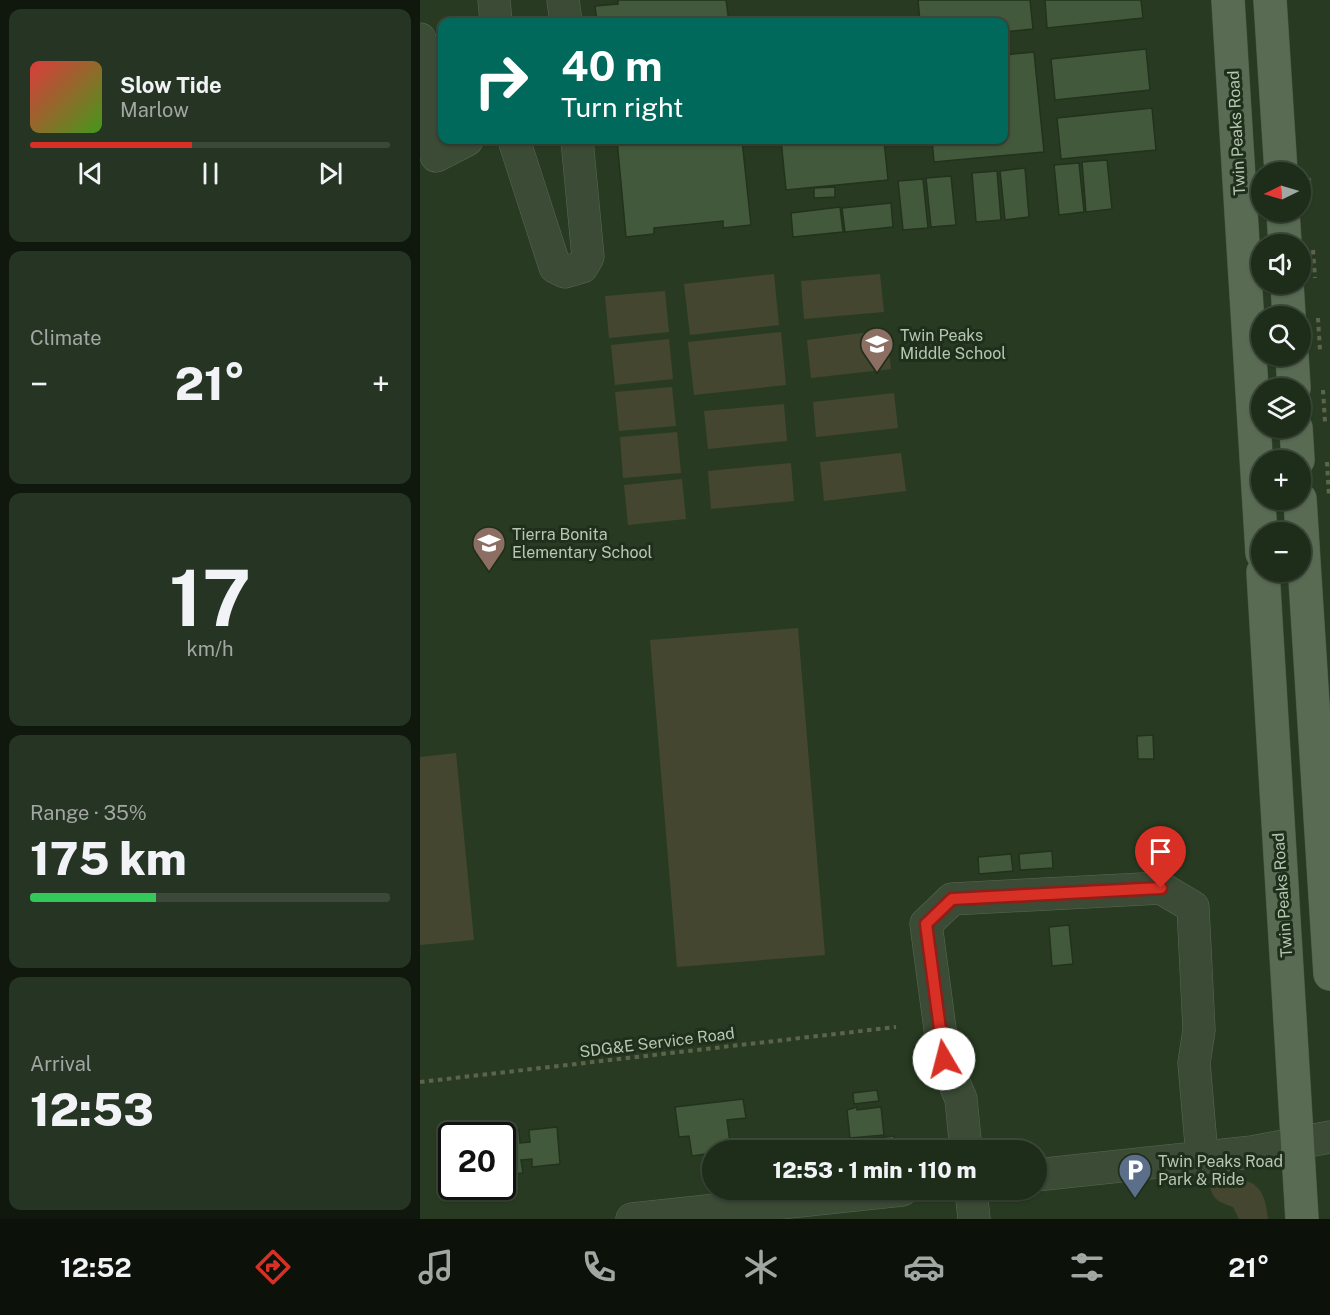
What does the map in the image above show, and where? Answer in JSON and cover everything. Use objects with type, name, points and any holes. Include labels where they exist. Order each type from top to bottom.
[{"type":"main road","name":"Twin Peaks Road","points":[[1228,0],[1260,522]]},
{"type":"main road","points":[[1270,0],[1293,162]]},
{"type":"main road","points":[[1311,429],[1312,457]]},
{"type":"main road","points":[[1301,510],[1330,974]]},
{"type":"main road","name":"Twin Peaks Road","points":[[1264,582],[1302,1219]]},
{"type":"street","points":[[494,0],[496,18]]},
{"type":"street","points":[[563,0],[565,18]]},
{"type":"street","points":[[420,39],[436,156],[459,144]]},
{"type":"street","points":[[515,144],[555,267],[565,272],[582,267],[588,257],[577,144]]},
{"type":"street","points":[[965,1140],[961,1099],[944,1059],[926,924],[952,899],[1161,888],[1192,907],[1199,1030],[1194,1063],[1202,1156]]},
{"type":"street","points":[[1047,1174],[1252,1152],[1330,1137]]},
{"type":"street","points":[[632,1219],[809,1200]]},
{"type":"street","points":[[972,1200],[974,1219]]},
{"type":"path","points":[[1312,457],[1329,501]]},
{"type":"path","name":"SDG&E Service Road","points":[[420,1082],[896,1027]]},
{"type":"green space","points":[[774,274],[779,325],[690,335],[684,284]]},
{"type":"green space","points":[[880,274],[884,312],[804,319],[801,281]]},
{"type":"green space","points":[[665,291],[669,332],[609,338],[605,296]]},
{"type":"green space","points":[[886,330],[891,369],[811,378],[807,340]]},
{"type":"green space","points":[[781,332],[786,385],[694,395],[688,342]]},
{"type":"green space","points":[[669,339],[673,379],[615,385],[611,345]]},
{"type":"green space","points":[[672,387],[676,426],[619,431],[615,392]]},
{"type":"green space","points":[[894,393],[898,428],[816,437],[813,402]]},
{"type":"green space","points":[[784,404],[787,441],[708,449],[704,411]]},
{"type":"green space","points":[[677,432],[681,473],[623,478],[620,437]]},
{"type":"green space","points":[[901,453],[906,491],[824,501],[820,462]]},
{"type":"green space","points":[[791,463],[794,501],[711,509],[708,471]]},
{"type":"green space","points":[[682,479],[686,519],[628,525],[624,485]]},
{"type":"green space","points":[[798,628],[825,955],[677,967],[650,640]]},
{"type":"green space","points":[[456,753],[474,940],[420,945],[420,757]]},
{"type":"green space","points":[[1235,1179],[1250,1182],[1256,1186],[1266,1203],[1268,1219],[1239,1219],[1233,1207],[1219,1201],[1214,1196],[1209,1181]]},
{"type":"building","points":[[618,0],[726,0],[728,18],[596,18],[595,6],[618,4]]},
{"type":"building","points":[[918,0],[1030,0],[1033,29],[1008,32],[1008,18],[920,18]]},
{"type":"building","points":[[1045,0],[1141,0],[1143,18],[1047,28]]},
{"type":"building","points":[[1146,49],[1150,90],[1055,100],[1051,59]]},
{"type":"building","points":[[1034,52],[1044,152],[934,162],[932,144],[1008,144],[1008,55]]},
{"type":"building","points":[[1152,108],[1156,150],[1061,159],[1057,118]]},
{"type":"building","points":[[617,144],[742,144],[751,225],[723,228],[723,221],[654,228],[654,234],[626,237]]},
{"type":"building","points":[[781,144],[884,144],[888,180],[786,190]]},
{"type":"building","points":[[1107,160],[1112,209],[1086,212],[1082,162]]},
{"type":"building","points":[[1079,163],[1084,212],[1059,215],[1054,165]]},
{"type":"building","points":[[1025,168],[1029,217],[1005,220],[1000,171]]},
{"type":"building","points":[[997,171],[1001,220],[976,222],[972,173]]},
{"type":"building","points":[[951,176],[956,225],[931,227],[926,178]]},
{"type":"building","points":[[923,179],[928,228],[903,230],[898,181]]},
{"type":"building","points":[[835,187],[835,197],[814,198],[814,188]]},
{"type":"building","points":[[891,203],[893,227],[845,232],[842,208]]},
{"type":"building","points":[[840,207],[843,232],[793,237],[791,213]]},
{"type":"building","points":[[1153,735],[1154,759],[1138,759],[1137,736]]},
{"type":"building","points":[[1052,851],[1053,868],[1020,870],[1019,854]]},
{"type":"building","points":[[1011,854],[1013,871],[979,874],[978,857]]},
{"type":"building","points":[[1069,925],[1073,964],[1052,966],[1049,927]]},
{"type":"building","points":[[877,1090],[879,1101],[854,1104],[853,1093]]},
{"type":"building","points":[[743,1099],[746,1118],[727,1120],[730,1140],[702,1140],[702,1154],[692,1156],[689,1136],[679,1137],[675,1107]]},
{"type":"building","points":[[857,1107],[857,1110],[881,1107],[884,1135],[850,1138],[847,1110]]},
{"type":"building","points":[[557,1127],[560,1164],[532,1167],[532,1159],[521,1160],[523,1173],[516,1174],[516,1130],[519,1130],[520,1143],[530,1142],[529,1130]]},
{"type":"building","points":[[894,1136],[894,1140],[869,1140]]},
{"type":"place","name":"Twin Peaks Middle School","points":[[877,373]]},
{"type":"place","name":"Tierra Bonita Elementary School","points":[[489,572]]},
{"type":"place","name":"Twin Peaks Road Park & Ride","points":[[1135,1199]]},
{"type":"route","points":[[944,1059],[926,924],[952,899],[1161,888]]}]
